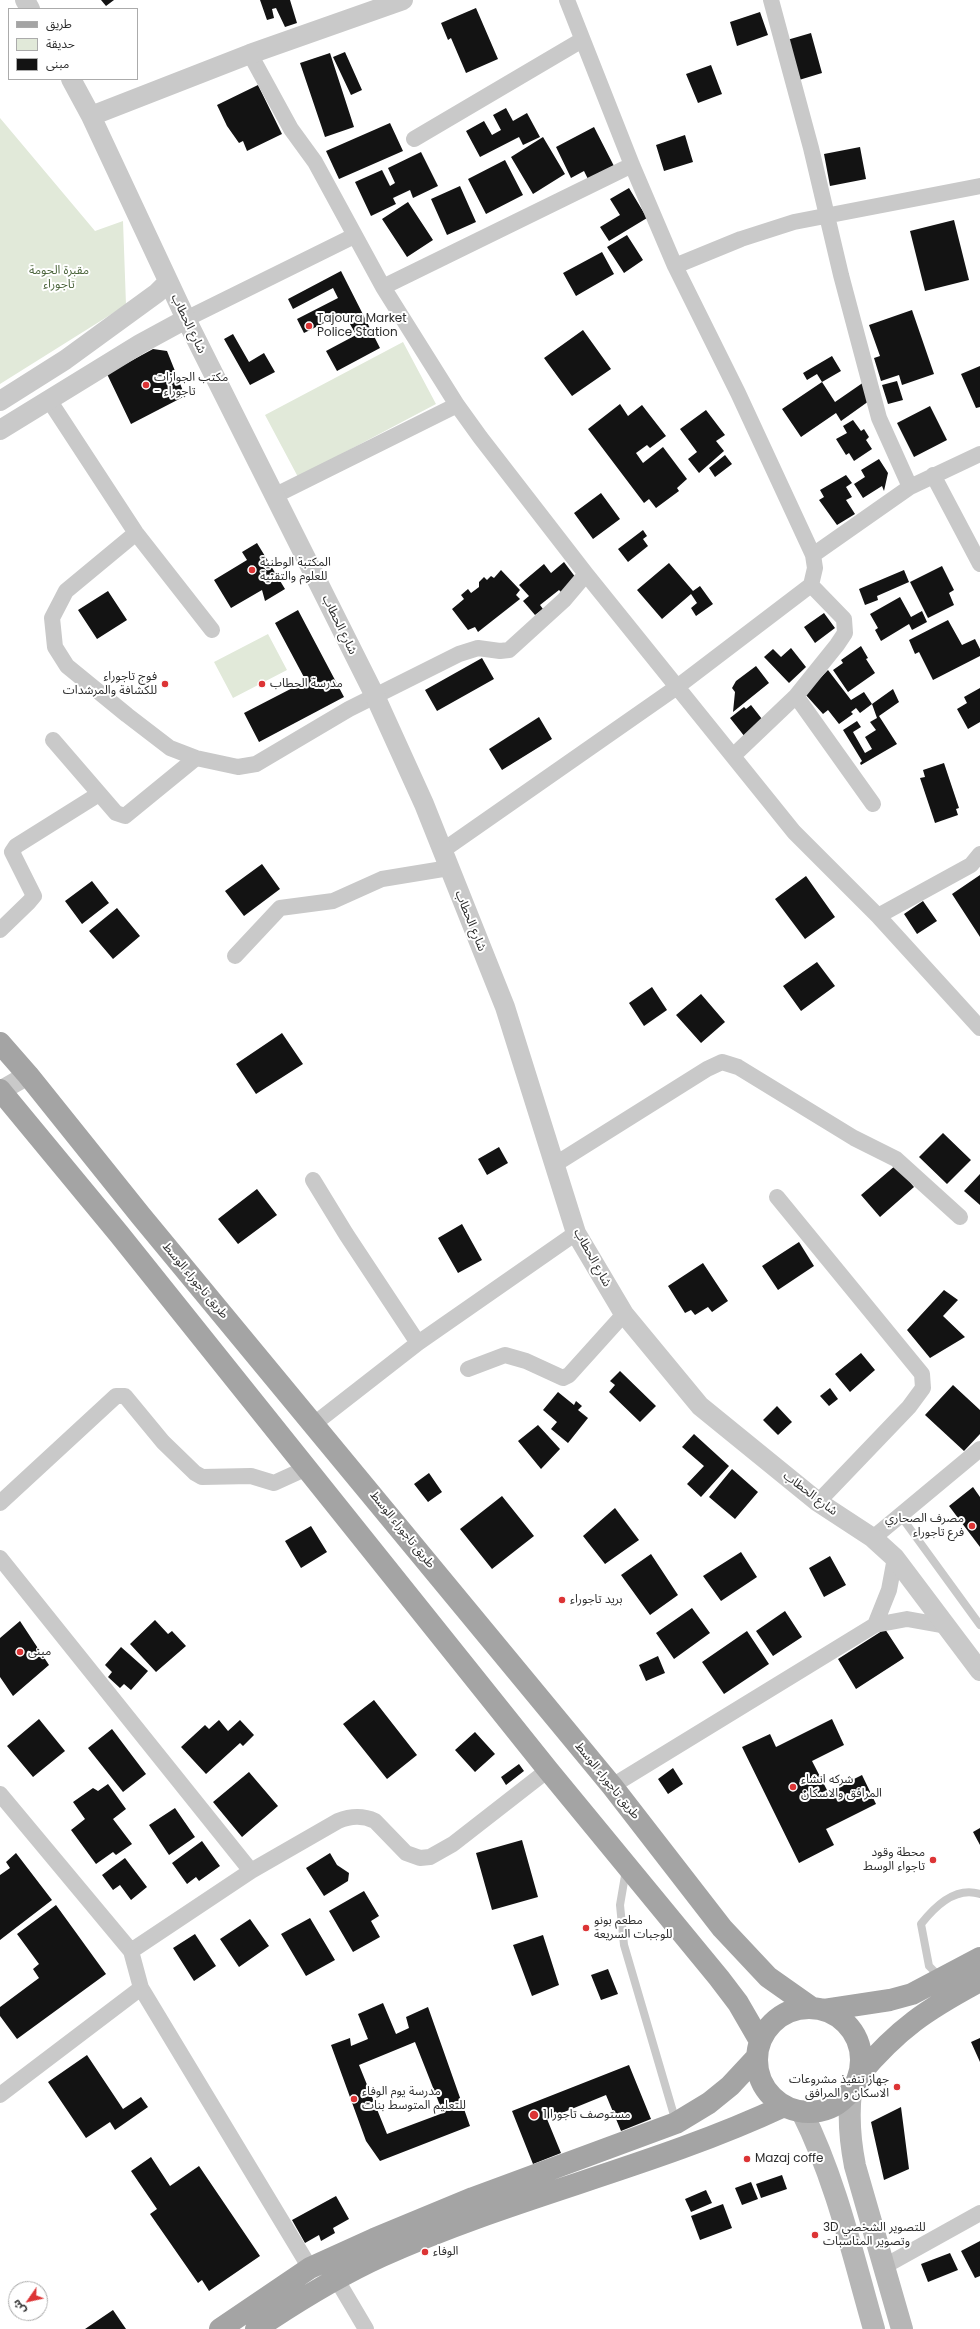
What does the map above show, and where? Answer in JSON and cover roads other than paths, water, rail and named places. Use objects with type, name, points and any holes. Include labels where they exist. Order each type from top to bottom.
[{"type":"main road","name":"طريق تاجوراء الوسط","points":[[1,1045],[28,1075],[141,1216],[612,1786],[722,1928],[750,1960],[768,1977],[818,2009]]},
{"type":"main road","points":[[0,1091],[119,1234],[548,1770],[627,1864],[724,1984],[759,2049],[758,2072],[764,2086],[772,2097],[793,2109],[814,2135],[832,2186],[874,2329]]},
{"type":"main road","points":[[256,2329],[295,2303],[381,2256],[479,2218],[676,2123],[709,2103],[725,2090],[759,2049],[769,2027],[781,2016],[796,2010],[818,2009],[890,2000],[912,1994],[980,1958]]},
{"type":"main road","points":[[220,2329],[310,2268],[374,2239],[466,2201],[575,2173],[664,2155],[793,2109],[820,2111],[832,2107],[837,2104],[906,2026],[925,2012],[980,1981]]},
{"type":"main road","points":[[818,2009],[839,2018],[850,2029],[858,2043],[861,2059],[848,2111],[849,2139],[883,2267],[902,2329]]},
{"type":"street","points":[[235,956],[280,908],[333,901],[382,879],[446,860],[811,585],[815,568],[813,555],[738,393],[675,266],[632,165],[567,0]]},
{"type":"street","points":[[771,0],[811,148],[826,216],[879,418],[910,487]]},
{"type":"street","points":[[91,116],[250,54],[398,1]]},
{"type":"street","points":[[414,140],[582,40]]},
{"type":"street","points":[[250,54],[291,128],[315,162],[383,287],[457,405],[586,574],[794,832],[878,916],[980,1028]]},
{"type":"street","name":"شارع الحطاب","points":[[71,80],[91,116],[186,319],[376,696],[446,860],[505,1007],[576,1234],[624,1314],[700,1406],[818,1502],[873,1538],[895,1558],[980,1671]]},
{"type":"street","points":[[383,287],[632,165]]},
{"type":"street","points":[[675,266],[767,230],[826,216],[980,186]]},
{"type":"street","points":[[0,430],[140,344],[186,319],[354,236]]},
{"type":"street","points":[[0,401],[65,360],[157,293],[168,282]]},
{"type":"street","points":[[49,400],[136,533],[212,630]]},
{"type":"street","points":[[274,496],[457,405]]},
{"type":"street","points":[[813,555],[910,487],[980,454]]},
{"type":"street","points":[[933,475],[980,564]]},
{"type":"street","points":[[136,533],[66,591],[52,618],[55,647],[67,666],[170,748],[196,758],[238,768],[256,764],[376,696],[459,654],[478,648],[500,651],[509,650],[564,600],[586,574]]},
{"type":"street","points":[[733,756],[796,696],[838,645],[846,628],[844,619],[837,610],[811,585]]},
{"type":"street","points":[[796,696],[874,804]]},
{"type":"street","points":[[52,740],[116,813],[125,816],[196,758]]},
{"type":"street","points":[[0,930],[34,896],[12,852],[16,846],[98,794]]},
{"type":"street","points":[[878,916],[971,865],[980,854]]},
{"type":"street","points":[[554,1165],[707,1069],[722,1062],[738,1067],[854,1138],[896,1159],[960,1217]]},
{"type":"street","points":[[0,1091],[28,1075]]},
{"type":"street","points":[[313,1180],[346,1234],[418,1343]]},
{"type":"street","points":[[777,1197],[922,1374],[923,1388],[909,1406],[818,1502]]},
{"type":"street","points":[[314,1424],[418,1343],[576,1234]]},
{"type":"street","points":[[468,1370],[506,1355],[526,1361],[563,1378],[569,1375],[624,1314]]},
{"type":"street","points":[[0,1503],[116,1396],[120,1395],[125,1396],[163,1442],[195,1473],[202,1477],[251,1476],[274,1483],[307,1468]]},
{"type":"street","points":[[873,1538],[980,1449]]},
{"type":"street","points":[[0,1558],[251,1871]]},
{"type":"street","points":[[875,1625],[889,1590],[895,1558]]},
{"type":"street","points":[[612,1786],[875,1625],[907,1619],[946,1626]]},
{"type":"street","points":[[131,1951],[251,1871],[338,1821],[349,1817],[360,1816],[375,1821],[406,1853],[420,1858],[430,1857],[453,1844],[548,1770]]},
{"type":"street","points":[[0,1794],[131,1951],[141,1988],[310,2268]]},
{"type":"street","points":[[0,2095],[141,1988]]},
{"type":"street","points":[[883,2267],[980,2213]]},
{"type":"street","points":[[337,2280],[366,2329]]},
{"type":"lane","points":[[900,1516],[980,1625]]},
{"type":"lane","points":[[627,1864],[620,1905],[623,1938],[676,2123]]},
{"type":"lane","points":[[941,1979],[929,1966],[921,1924],[935,1907],[951,1897],[969,1891],[980,1894]]},
{"type":"place","name":"Tajoura Market Police Station","points":[[309,326]]},
{"type":"place","name":"مكتب الجوازات - تاجوراء","points":[[146,385]]},
{"type":"place","name":"المكتبة الوطنية للعلوم والتقنية","points":[[252,570]]},
{"type":"place","name":"فوج تاجوراء للكشافة والمرشدات","points":[[165,684]]},
{"type":"place","name":"مدرسة الحطاب","points":[[262,684]]},
{"type":"place","name":"مصرف الصحاري فرع تاجوراء","points":[[972,1526]]},
{"type":"place","name":"بريد تاجوراء","points":[[562,1600]]},
{"type":"place","name":"مبنى","points":[[20,1652]]},
{"type":"place","name":"شركه انشاء المرافق والاسكان","points":[[793,1787]]},
{"type":"place","name":"محطة وقود تاجواء الوسط","points":[[933,1860]]},
{"type":"place","name":"مطعم بونو للوجبات السريعة","points":[[586,1928]]},
{"type":"place","name":"جهاز تنفيذ مشروعات الاسكان و المرافق","points":[[897,2087]]},
{"type":"place","name":"مدرسة يوم الوفاء للتعليم المتوسط بنات","points":[[354,2099]]},
{"type":"place","name":"مستوصف تاجورا 1","points":[[534,2115]]},
{"type":"place","name":"Mazaj coffe","points":[[747,2159]]},
{"type":"place","name":"3D للتصوير الشخصي وتصوير المناسبات","points":[[815,2235]]},
{"type":"place","name":"الوفاء","points":[[425,2252]]},
{"type":"park label","name":"مقبرة الحومة تاجوراء","points":[[59,278]]}]
